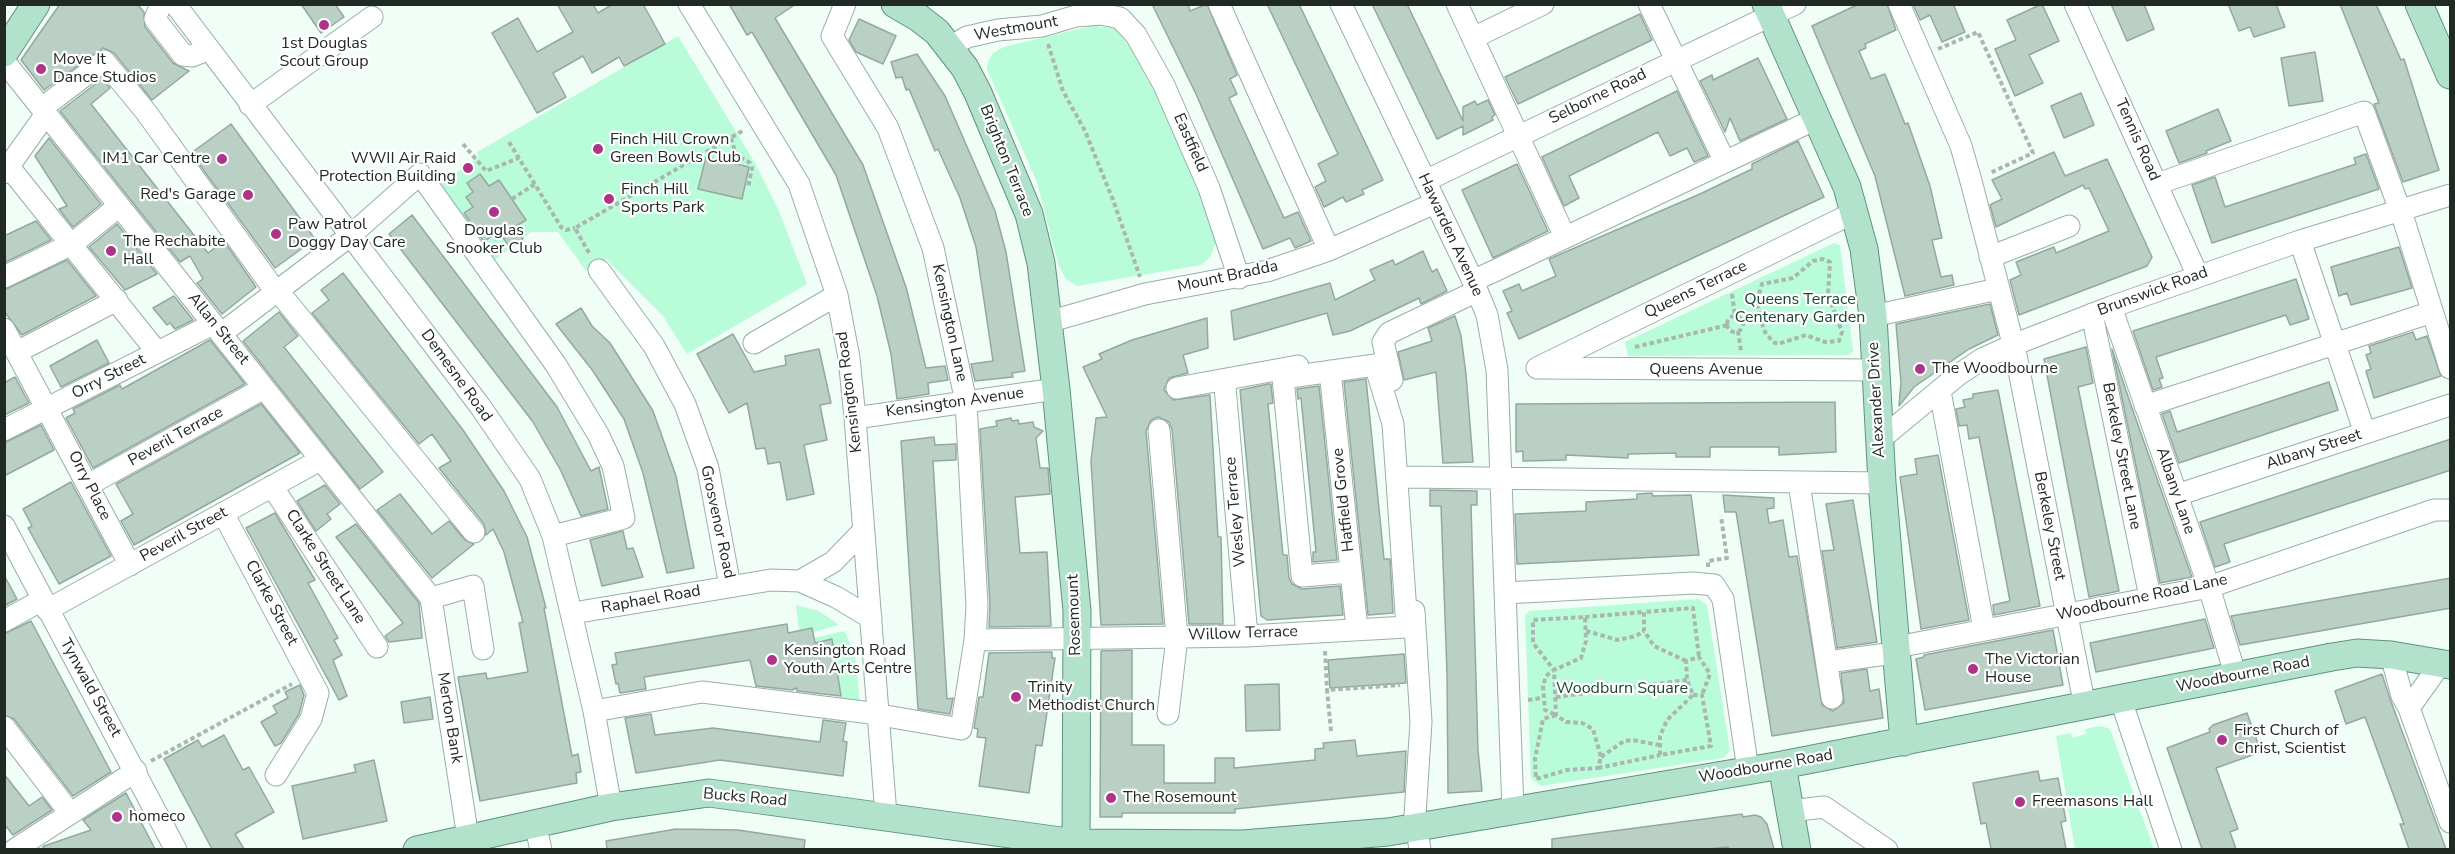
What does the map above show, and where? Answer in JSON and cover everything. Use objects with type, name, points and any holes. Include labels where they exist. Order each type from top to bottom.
[{"type":"main road","points":[[4,53],[36,4]]},
{"type":"main road","name":"Brighton Terrace","points":[[895,4],[919,18],[950,47],[978,93],[1029,214],[1041,263],[1056,389]]},
{"type":"main road","points":[[2419,4],[2450,74]]},
{"type":"main road","name":"Alexander Drive","points":[[1777,8],[1818,118],[1847,187],[1864,249],[1873,316],[1882,483],[1904,742]]},
{"type":"main road","name":"Rosemount","points":[[1056,389],[1077,638],[1076,846]]},
{"type":"main road","name":"Woodbourne Road","points":[[1076,846],[1418,839],[1513,810],[1782,765],[2357,653],[2391,655],[2446,664]]},
{"type":"main road","points":[[1782,765],[1797,849]]},
{"type":"main road","name":"Bucks Road","points":[[417,849],[611,807],[709,793],[886,815],[1076,846]]},
{"type":"street","points":[[161,4],[155,20],[183,55],[192,56],[209,49]]},
{"type":"street","name":"Demesne Road","points":[[176,4],[250,105],[351,234],[480,406],[524,470],[553,536],[594,711],[611,807]]},
{"type":"street","name":"Kensington Road","points":[[690,4],[799,184],[837,295],[849,358],[855,418],[886,815]]},
{"type":"street","name":"Kensington Lane","points":[[844,4],[831,36],[888,128],[933,248],[966,402],[976,559],[975,640],[961,729],[880,716]]},
{"type":"street","points":[[1219,4],[1329,250]]},
{"type":"street","name":"Hawarden Avenue","points":[[1341,4],[1487,315],[1497,370],[1501,480]]},
{"type":"street","points":[[1457,4],[1520,135],[1565,237]]},
{"type":"street","points":[[1473,38],[1543,4]]},
{"type":"street","points":[[1649,4],[1724,160]]},
{"type":"street","name":"Berkeley Street","points":[[1899,4],[1961,146],[1971,181],[2013,345],[2085,707]]},
{"type":"street","name":"Tennis Road","points":[[2075,4],[2198,276]]},
{"type":"street","name":"Selborne Road","points":[[1425,181],[1676,60],[1777,8]]},
{"type":"street","name":"Westmount","points":[[950,47],[968,38],[998,30],[1042,27],[1076,16],[1101,14],[1120,18]]},
{"type":"street","points":[[250,105],[372,17]]},
{"type":"street","name":"Eastfield","points":[[1120,18],[1136,35],[1164,85],[1209,188],[1239,278]]},
{"type":"street","name":"Allan Street","points":[[4,61],[431,598]]},
{"type":"street","points":[[157,352],[72,244],[7,170],[44,111],[104,61],[146,112],[277,291],[474,532]]},
{"type":"street","points":[[2157,184],[2364,112],[2400,211],[2451,368]]},
{"type":"street","points":[[1418,839],[1415,790],[1421,722],[1402,419],[1383,342],[1389,333],[1565,237],[1724,160],[1818,118]]},
{"type":"street","name":"Orry Street","points":[[4,430],[157,352],[218,329],[277,291],[351,234],[420,174],[556,365],[598,434],[613,466],[624,518],[553,536]]},
{"type":"street","name":"Brunswick Road","points":[[1879,434],[1888,433],[1982,359],[2013,345],[2102,310],[2300,241],[2451,195]]},
{"type":"street","name":"Mount Bradda","points":[[1048,322],[1145,294],[1267,271],[1329,250],[1435,203]]},
{"type":"street","points":[[4,277],[72,244],[119,206]]},
{"type":"street","name":"Queens Terrace","points":[[1537,368],[1854,212]]},
{"type":"street","points":[[1990,257],[2069,226]]},
{"type":"street","points":[[2300,241],[2365,433]]},
{"type":"street","name":"Grosvenor Road","points":[[599,270],[654,346],[685,404],[708,468],[730,586]]},
{"type":"street","points":[[1873,316],[1998,289]]},
{"type":"street","points":[[754,343],[837,295]]},
{"type":"street","points":[[18,352],[117,300]]},
{"type":"street","name":"Albany Lane","points":[[2102,310],[2145,406],[2208,587],[2236,677]]},
{"type":"street","name":"Berkeley Street Lane","points":[[2102,310],[2150,597]]},
{"type":"street","points":[[2145,406],[2432,312]]},
{"type":"street","name":"Orry Place","points":[[4,329],[130,565]]},
{"type":"street","points":[[1178,388],[1196,382],[1384,352]]},
{"type":"street","name":"Willow Terrace","points":[[975,640],[1247,636],[1407,627],[1393,424],[1375,365],[1330,371]]},
{"type":"street","name":"Queens Avenue","points":[[1537,368],[1876,370]]},
{"type":"street","points":[[1330,371],[1283,378],[1302,576],[1351,572]]},
{"type":"street","name":"Hatfield Grove","points":[[1330,371],[1357,629]]},
{"type":"street","name":"Wesley Terrace","points":[[1225,387],[1247,636]]},
{"type":"street","name":"Peveril Terrace","points":[[88,485],[264,388]]},
{"type":"street","name":"Kensington Avenue","points":[[855,418],[1056,389]]},
{"type":"street","points":[[1940,391],[1984,629]]},
{"type":"street","name":"Albany Street","points":[[2177,495],[2451,405]]},
{"type":"street","points":[[1159,430],[1177,637],[1167,714]]},
{"type":"street","name":"Peveril Street","points":[[4,621],[45,605],[130,565],[320,460]]},
{"type":"street","points":[[1406,477],[1501,480],[1882,483]]},
{"type":"street","points":[[1501,480],[1513,810]]},
{"type":"street","points":[[1799,483],[1832,698]]},
{"type":"street","name":"Clarke Street Lane","points":[[272,486],[377,647]]},
{"type":"street","name":"Woodbourne Road Lane","points":[[1827,663],[1887,654],[1907,645],[2208,587],[2424,514],[2451,510]]},
{"type":"street","name":"Clarke Street","points":[[224,513],[313,684]]},
{"type":"street","name":"Tynwald Street","points":[[4,526],[176,849]]},
{"type":"street","points":[[800,581],[833,562],[863,531]]},
{"type":"street","name":"Raphael Road","points":[[573,614],[771,580],[800,581],[836,597],[871,618]]},
{"type":"street","points":[[1505,592],[1709,584],[1719,590],[1723,599],[1748,770]]},
{"type":"street","points":[[431,598],[473,586],[483,649]]},
{"type":"street","name":"Merton Bank","points":[[431,598],[468,838]]},
{"type":"street","points":[[2391,655],[2402,696],[2409,708],[2451,822]]},
{"type":"street","points":[[2409,708],[2446,664]]},
{"type":"street","points":[[276,775],[311,719],[313,684]]},
{"type":"street","points":[[594,711],[702,692],[880,716]]},
{"type":"street","points":[[2121,700],[2171,849]]},
{"type":"street","points":[[4,726],[70,813]]},
{"type":"street","points":[[14,849],[136,771]]},
{"type":"street","points":[[1790,811],[1824,807],[1887,849]]},
{"type":"street","points":[[535,823],[541,849]]},
{"type":"path","points":[[1042,27],[1063,91],[1085,131],[1113,200],[1145,294]]},
{"type":"path","points":[[1921,56],[1978,32],[2033,153],[1971,181]]},
{"type":"path","points":[[509,142],[561,227],[566,230],[575,228],[700,158],[760,121]]},
{"type":"path","points":[[731,138],[736,155],[750,163],[752,168],[748,188]]},
{"type":"path","points":[[463,144],[486,171],[519,158]]},
{"type":"path","points":[[512,199],[535,184]]},
{"type":"path","points":[[575,228],[599,270]]},
{"type":"path","points":[[1822,259],[1830,261],[1828,295],[1842,332],[1839,341],[1825,342],[1806,335],[1789,342],[1773,342],[1760,318],[1757,300],[1762,284],[1794,278],[1813,261],[1822,259]]},
{"type":"path","points":[[1731,290],[1735,316],[1743,321],[1760,318]]},
{"type":"path","points":[[1735,316],[1728,320],[1732,331],[1738,331],[1743,326],[1743,321]]},
{"type":"path","points":[[1626,349],[1728,325]]},
{"type":"path","points":[[1738,331],[1741,356]]},
{"type":"path","points":[[1709,584],[1708,561],[1727,558],[1721,516]]},
{"type":"path","points":[[1693,608],[1699,657],[1710,674],[1702,695],[1711,746],[1598,768],[1567,770],[1536,779],[1535,759],[1543,720],[1556,715],[1554,670],[1533,643],[1533,620],[1693,608]]},
{"type":"path","points":[[1644,612],[1644,631],[1654,646],[1686,661],[1699,657]]},
{"type":"path","points":[[1585,617],[1585,650],[1581,658],[1545,676],[1542,698],[1545,710],[1566,722],[1581,723],[1593,729],[1601,757],[1598,768]]},
{"type":"path","points":[[1586,631],[1618,640],[1636,636],[1644,631]]},
{"type":"path","points":[[1329,651],[1325,651],[1331,731]]},
{"type":"path","points":[[1686,661],[1687,680],[1693,695]]},
{"type":"path","points":[[1556,697],[1687,680]]},
{"type":"path","points":[[136,771],[313,684]]},
{"type":"path","points":[[1327,690],[1411,684]]},
{"type":"path","points":[[1660,756],[1660,736],[1667,720],[1693,695],[1702,695]]},
{"type":"path","points":[[1522,700],[1542,698]]},
{"type":"path","points":[[1601,757],[1624,741],[1632,740],[1660,745]]},
{"type":"green space","points":[[1095,25],[1115,29],[1131,48],[1159,97],[1215,230],[1215,245],[1210,257],[1201,265],[1077,286],[1066,279],[1058,264],[1037,182],[987,69],[988,62],[993,53],[1004,47]]},
{"type":"green space","name":"Finch Hill Sports Park","points":[[678,36],[755,163],[779,211],[807,284],[687,354],[663,316],[606,259],[586,271],[558,232],[531,232],[491,263],[437,186],[478,158],[477,152]]},
{"type":"green space","name":"Queens Terrace Centenary Garden","points":[[1834,243],[1840,245],[1853,352],[1848,355],[1628,356],[1625,342]]},
{"type":"green space","name":"Woodburn Square","points":[[1699,599],[1707,605],[1730,751],[1723,758],[1541,786],[1531,778],[1525,616],[1529,611]]},
{"type":"green space","points":[[796,605],[819,611],[839,625],[813,632],[812,628],[799,631]]},
{"type":"green space","points":[[844,631],[855,653],[860,705],[841,704],[832,640],[815,643],[814,638]]},
{"type":"green space","points":[[2099,726],[2108,728],[2111,732],[2154,849],[2075,849],[2056,736],[2071,733],[2072,738],[2086,734],[2085,729]]},
{"type":"building","points":[[60,4],[137,4],[144,12],[145,27],[173,63],[189,71],[152,100],[114,53],[103,48],[44,90],[21,60]]},
{"type":"building","name":"1st Douglas Scout Group","points":[[301,4],[335,4],[344,17],[321,33]]},
{"type":"building","points":[[557,4],[593,4],[598,13],[613,4],[643,4],[665,44],[624,66],[619,57],[592,73],[583,56],[553,73],[566,97],[537,113],[492,33],[518,18],[537,52],[573,32]]},
{"type":"building","points":[[729,4],[796,4],[775,18],[863,165],[906,287],[926,368],[945,366],[948,380],[928,383],[929,394],[897,399],[891,354],[877,296],[836,175],[752,32],[747,35]]},
{"type":"building","points":[[1152,4],[1188,4],[1190,11],[1207,4],[1237,75],[1230,79],[1237,94],[1229,98],[1284,218],[1298,212],[1311,241],[1295,248],[1290,238],[1263,249],[1196,94]]},
{"type":"building","points":[[1267,4],[1299,4],[1383,180],[1362,190],[1364,194],[1346,202],[1343,197],[1324,207],[1315,187],[1326,181],[1318,164],[1338,154]]},
{"type":"building","points":[[1372,4],[1407,4],[1463,121],[1463,107],[1475,101],[1477,105],[1488,100],[1495,115],[1492,117],[1493,120],[1463,135],[1463,126],[1437,139]]},
{"type":"building","points":[[1859,4],[1887,4],[1896,30],[1865,44],[1866,48],[1859,51],[1871,79],[1885,74],[1905,124],[1908,123],[1930,186],[1942,238],[1932,240],[1941,277],[1952,275],[1954,285],[1905,296],[1875,176],[1812,26]]},
{"type":"building","points":[[1913,4],[1953,4],[1965,32],[1942,42],[1930,15],[1920,20]]},
{"type":"building","points":[[2042,4],[2059,41],[2029,55],[2043,83],[2015,96],[1995,49],[2016,40],[2007,20]]},
{"type":"building","points":[[2111,4],[2144,4],[2154,29],[2127,41]]},
{"type":"building","points":[[2228,4],[2276,4],[2285,27],[2254,37],[2250,27],[2239,31]]},
{"type":"building","points":[[2340,4],[2376,4],[2401,60],[2404,59],[2439,170],[2403,182],[2374,104],[2379,103]]},
{"type":"building","points":[[1640,14],[1652,40],[1518,104],[1505,77]]},
{"type":"building","points":[[859,19],[896,36],[883,64],[856,52],[849,40]]},
{"type":"building","points":[[2315,52],[2323,101],[2289,106],[2281,58]]},
{"type":"building","points":[[917,54],[945,96],[995,211],[1006,252],[1025,371],[1012,373],[1013,377],[975,381],[971,364],[993,361],[976,247],[960,198],[938,149],[935,151],[909,89],[906,90],[902,77],[896,78],[891,62]]},
{"type":"building","points":[[1758,58],[1787,119],[1740,141],[1730,118],[1725,132],[1700,81],[1712,75],[1713,80]]},
{"type":"building","points":[[102,79],[110,88],[91,104],[208,253],[224,241],[256,287],[222,314],[197,283],[203,279],[190,256],[180,262],[60,111]]},
{"type":"building","points":[[1677,91],[1708,156],[1694,162],[1687,148],[1670,156],[1658,132],[1569,176],[1579,198],[1564,206],[1542,157]]},
{"type":"building","points":[[2081,93],[2094,125],[2064,138],[2051,106]]},
{"type":"building","points":[[2218,109],[2231,141],[2179,163],[2166,131]]},
{"type":"building","points":[[231,124],[315,239],[275,268],[191,153]]},
{"type":"building","points":[[49,138],[101,204],[73,227],[59,209],[67,206],[35,156]]},
{"type":"building","points":[[1798,141],[1824,197],[1519,339],[1507,313],[1512,311],[1503,291],[1519,284],[1522,291],[1556,276],[1549,259],[1700,194],[1752,169],[1752,164]]},
{"type":"building","points":[[2054,152],[2065,176],[2107,159],[2152,257],[2147,266],[2019,315],[2010,280],[2021,275],[2016,262],[2054,247],[2056,253],[2109,231],[2089,188],[2085,189],[2083,185],[1996,227],[1990,205],[2002,199],[1992,180]]},
{"type":"building","points":[[2366,154],[2379,189],[2212,243],[2192,185],[2215,177],[2225,207],[2356,164],[2354,158]]},
{"type":"building","points":[[706,157],[749,167],[742,199],[698,189]]},
{"type":"building","points":[[1517,164],[1548,231],[1493,258],[1462,190]]},
{"type":"building","name":"Douglas Snooker Club","points":[[480,174],[489,186],[499,180],[526,220],[515,227],[523,239],[510,248],[502,236],[496,240],[493,235],[484,242],[464,213],[473,207],[466,197],[473,192],[467,183]]},
{"type":"building","points":[[412,215],[557,407],[591,471],[599,467],[608,509],[581,516],[561,471],[533,422],[389,234]]},
{"type":"building","points":[[36,221],[51,240],[4,263],[4,236]]},
{"type":"building","name":"The Rechabite Hall","points":[[117,224],[157,274],[125,290],[89,247]]},
{"type":"building","points":[[2399,247],[2412,288],[2351,305],[2347,293],[2339,296],[2331,267]]},
{"type":"building","points":[[1423,251],[1432,272],[1437,269],[1447,291],[1421,304],[1419,298],[1350,331],[1333,335],[1327,313],[1234,340],[1231,311],[1330,283],[1335,300],[1375,280],[1370,270],[1393,260],[1395,265]]},
{"type":"building","points":[[67,260],[96,296],[22,335],[4,311],[4,290]]},
{"type":"building","points":[[343,273],[463,430],[504,491],[527,537],[546,608],[544,608],[572,756],[578,754],[581,772],[576,773],[577,783],[480,801],[458,677],[486,673],[487,679],[528,672],[519,623],[523,622],[504,552],[493,529],[486,535],[484,524],[439,468],[451,461],[432,434],[419,444],[312,313],[329,300],[321,290]]},
{"type":"building","points":[[2296,279],[2309,319],[2290,325],[2286,315],[2156,357],[2163,378],[2159,379],[2162,387],[2153,390],[2133,331]]},
{"type":"building","points":[[174,296],[193,320],[175,329],[170,323],[167,325],[153,308]]},
{"type":"building","points":[[1990,304],[1998,335],[1969,349],[1914,387],[1899,406],[1901,382],[1896,324]]},
{"type":"building","points":[[581,308],[592,326],[610,343],[653,411],[676,476],[694,568],[667,573],[643,473],[624,419],[593,371],[556,324]]},
{"type":"building","points":[[279,312],[298,336],[284,347],[383,472],[360,489],[243,341]]},
{"type":"building","points":[[1455,316],[1461,336],[1466,374],[1473,462],[1443,463],[1436,372],[1404,380],[1398,352],[1432,341],[1428,328]]},
{"type":"building","points":[[1207,318],[1208,348],[1183,355],[1188,373],[1169,378],[1164,390],[1173,400],[1210,395],[1218,537],[1221,537],[1223,624],[1189,624],[1172,429],[1169,422],[1158,417],[1151,420],[1146,431],[1163,624],[1101,625],[1091,461],[1096,418],[1107,417],[1083,367],[1102,359],[1099,354],[1132,340]]},
{"type":"building","points":[[2413,332],[2416,340],[2427,336],[2441,376],[2374,398],[2366,371],[2371,369],[2366,355],[2371,353],[2369,346]]},
{"type":"building","points":[[733,334],[754,372],[786,365],[785,356],[819,349],[831,403],[820,405],[827,440],[804,445],[814,494],[787,500],[780,462],[768,464],[765,448],[756,449],[747,403],[729,413],[697,354]]},
{"type":"building","points":[[97,340],[109,363],[61,387],[50,366]]},
{"type":"building","points":[[210,340],[245,384],[93,468],[66,418],[75,413],[73,409],[120,385],[122,389]]},
{"type":"building","points":[[2086,347],[2093,383],[2078,387],[2119,591],[2089,597],[2044,359]]},
{"type":"building","points":[[2112,349],[2133,411],[2192,577],[2160,583]]},
{"type":"building","points":[[15,377],[29,403],[4,415],[4,383]]},
{"type":"building","points":[[1366,379],[1384,559],[1390,559],[1393,613],[1368,615],[1344,382]]},
{"type":"building","points":[[2329,382],[2338,410],[2179,463],[2162,414],[2170,411],[2177,432]]},
{"type":"building","points":[[1271,384],[1273,403],[1268,404],[1283,555],[1287,555],[1289,578],[1292,584],[1302,589],[1340,586],[1343,615],[1267,620],[1261,616],[1240,390]]},
{"type":"building","points":[[1319,386],[1337,560],[1313,562],[1313,552],[1316,552],[1301,398],[1298,399],[1297,389]]},
{"type":"building","points":[[1998,390],[2040,606],[1994,615],[1993,605],[2010,601],[1979,437],[1969,439],[1967,425],[1959,426],[1956,409],[1965,407],[1963,400],[1973,398],[1973,394]]},
{"type":"building","points":[[1835,402],[1836,452],[1779,455],[1779,447],[1710,447],[1710,457],[1676,457],[1676,453],[1628,454],[1628,458],[1566,455],[1566,460],[1523,461],[1523,451],[1516,452],[1516,404]]},
{"type":"building","points":[[261,404],[300,453],[134,545],[121,521],[133,514],[116,484]]},
{"type":"building","points":[[1011,418],[1012,421],[1018,420],[1019,424],[1033,422],[1034,427],[1043,431],[1036,438],[1040,468],[1048,468],[1050,494],[1015,497],[1020,553],[1047,552],[1051,626],[989,627],[990,605],[980,429],[997,426],[996,421]]},
{"type":"building","points":[[41,425],[54,450],[4,476],[4,443]]},
{"type":"building","points":[[934,437],[935,445],[956,444],[956,460],[933,461],[947,699],[953,698],[950,714],[918,709],[901,441]]},
{"type":"building","points":[[2451,439],[2451,470],[2224,544],[2230,562],[2215,567],[2200,522]]},
{"type":"building","points":[[1938,455],[1969,620],[1921,629],[1900,477],[1917,474],[1915,459]]},
{"type":"building","points":[[71,482],[111,556],[59,584],[28,528],[32,526],[23,509]]},
{"type":"building","points":[[325,485],[340,504],[327,514],[331,519],[316,531],[297,501]]},
{"type":"building","points":[[1430,490],[1477,491],[1477,505],[1471,505],[1478,750],[1482,791],[1448,793],[1447,673],[1441,506],[1430,506]]},
{"type":"building","points":[[1652,493],[1653,496],[1691,495],[1699,555],[1517,564],[1515,514],[1586,511],[1586,502],[1637,499],[1637,494]]},
{"type":"building","points":[[400,494],[432,534],[449,521],[465,540],[474,544],[432,578],[377,510]]},
{"type":"building","points":[[1723,495],[1774,498],[1774,508],[1767,509],[1769,523],[1783,520],[1789,557],[1797,556],[1822,705],[1833,711],[1844,703],[1841,673],[1867,669],[1870,691],[1879,689],[1883,718],[1772,736],[1736,512],[1725,512]]},
{"type":"building","points":[[1853,500],[1877,642],[1837,648],[1822,551],[1834,550],[1826,504]]},
{"type":"building","points":[[275,513],[315,580],[308,583],[338,638],[334,640],[342,655],[333,660],[347,696],[339,700],[246,528]]},
{"type":"building","points":[[356,524],[419,603],[422,638],[389,642],[385,636],[403,623],[336,537]]},
{"type":"building","points":[[623,531],[627,549],[633,548],[643,577],[602,586],[590,540]]},
{"type":"building","points":[[4,575],[17,599],[4,606]]},
{"type":"building","points":[[2451,578],[2451,608],[2240,645],[2231,616]]},
{"type":"building","points":[[2205,619],[2214,648],[2096,672],[2090,643]]},
{"type":"building","points":[[31,621],[111,772],[73,796],[14,719],[4,715],[4,634]]},
{"type":"building","points":[[787,624],[788,633],[812,628],[815,643],[832,639],[841,696],[797,691],[797,688],[792,690],[756,686],[750,660],[644,677],[646,689],[620,693],[618,683],[616,684],[612,665],[617,664],[615,653]]},
{"type":"building","points":[[2053,630],[2063,685],[1925,710],[1916,659],[1924,655]]},
{"type":"building","points":[[1132,650],[1132,745],[1164,745],[1164,783],[1215,783],[1215,758],[1234,758],[1234,768],[1315,760],[1315,749],[1324,748],[1323,743],[1355,740],[1357,756],[1406,751],[1404,792],[1235,809],[1235,813],[1122,813],[1122,817],[1100,817],[1101,651]]},
{"type":"building","name":"Trinity Methodist Church","points":[[1052,652],[1052,658],[1055,658],[1042,746],[1036,745],[1029,793],[979,786],[986,738],[977,737],[978,729],[974,728],[979,697],[983,697],[989,653]]},
{"type":"building","points":[[1404,654],[1406,683],[1330,688],[1328,660]]},
{"type":"building","points":[[2382,674],[2446,849],[2409,849],[2400,824],[2404,824],[2365,717],[2346,724],[2335,691]]},
{"type":"building","points":[[1279,684],[1280,730],[1246,731],[1245,685]]},
{"type":"building","points":[[300,685],[304,695],[299,714],[281,743],[275,746],[261,722],[277,713],[273,706],[288,698],[285,692]]},
{"type":"building","points":[[430,697],[433,719],[404,723],[401,702]]},
{"type":"building","points":[[2247,713],[2261,752],[2216,768],[2238,829],[2230,832],[2236,849],[2202,849],[2167,748],[2210,732],[2209,729],[2213,725]]},
{"type":"building","points":[[651,714],[655,735],[713,728],[820,742],[823,720],[846,723],[843,741],[847,742],[843,776],[720,760],[636,773],[625,718]]},
{"type":"building","points":[[224,735],[243,770],[249,767],[274,812],[235,834],[244,849],[212,849],[164,759],[198,740],[202,747]]},
{"type":"building","points":[[374,760],[387,821],[303,839],[292,786],[356,772],[354,765]]},
{"type":"building","name":"Freemasons Hall","points":[[2038,771],[2040,781],[2058,778],[2066,821],[2061,822],[2066,849],[1991,849],[1986,823],[1981,824],[1973,783]]},
{"type":"building","points":[[4,774],[29,806],[42,797],[52,810],[13,835],[4,824]]},
{"type":"building","name":"homeco","points":[[126,793],[155,849],[42,849],[44,846],[91,830],[83,820]]},
{"type":"building","points":[[1742,814],[1743,817],[1755,815],[1761,817],[1767,824],[1774,849],[1729,849],[1728,847],[1552,849],[1552,839]]},
{"type":"building","points":[[676,829],[738,830],[805,840],[804,849],[607,849],[606,841]]},
{"type":"place","name":"1st Douglas Scout Group","points":[[324,25]]},
{"type":"place","name":"Move It Dance Studios","points":[[41,69]]},
{"type":"place","name":"Finch Hill Crown Green Bowls Club","points":[[598,149]]},
{"type":"place","name":"IM1 Car Centre","points":[[222,159]]},
{"type":"place","name":"WWII Air Raid Protection Building","points":[[468,168]]},
{"type":"place","name":"Red's Garage","points":[[248,195]]},
{"type":"place","name":"Finch Hill Sports Park","points":[[609,199]]},
{"type":"place","name":"Douglas Snooker Club","points":[[494,212]]},
{"type":"place","name":"Paw Patrol Doggy Day Care","points":[[276,234]]},
{"type":"place","name":"The Rechabite Hall","points":[[111,251]]},
{"type":"place","name":"The Woodbourne","points":[[1920,369]]},
{"type":"place","name":"Kensington Road Youth Arts Centre","points":[[772,660]]},
{"type":"place","name":"The Victorian House","points":[[1973,669]]},
{"type":"place","name":"Trinity Methodist Church","points":[[1016,697]]},
{"type":"place","name":"First Church of Christ, Scientist","points":[[2222,740]]},
{"type":"place","name":"The Rosemount","points":[[1111,798]]},
{"type":"place","name":"Freemasons Hall","points":[[2020,802]]},
{"type":"place","name":"homeco","points":[[117,817]]}]
